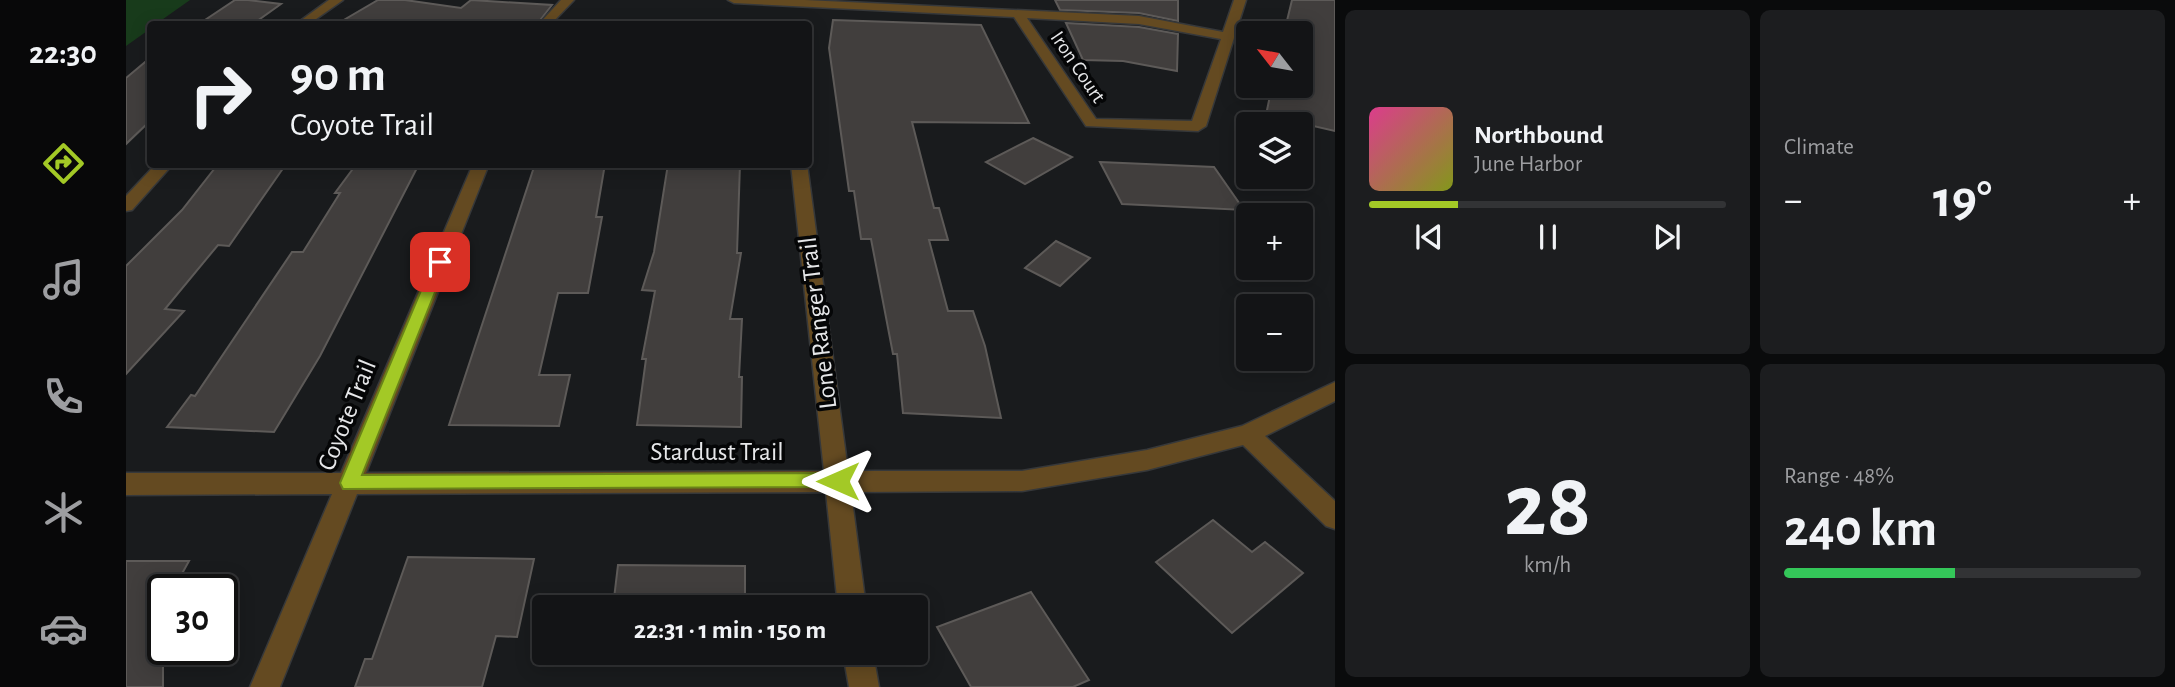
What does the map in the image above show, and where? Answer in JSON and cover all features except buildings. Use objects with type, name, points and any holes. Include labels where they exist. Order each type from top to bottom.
[{"type":"street","points":[[306,21],[337,0]]},
{"type":"street","points":[[548,21],[568,0]]},
{"type":"street","points":[[734,0],[786,8],[1139,20],[1227,36],[1240,0]]},
{"type":"street","name":"Iron Court","points":[[1018,14],[1091,123],[1198,126],[1227,36]]},
{"type":"street","points":[[126,206],[161,168]]},
{"type":"street","name":"Coyote Trail","points":[[265,687],[479,168]]},
{"type":"street","name":"Lone Ranger Trail","points":[[799,168],[851,595]]},
{"type":"street","name":"Stardust Trail","points":[[126,484],[1022,481],[1147,460],[1247,434],[1335,391]]},
{"type":"street","points":[[1247,434],[1335,518]]},
{"type":"street","points":[[860,665],[864,687]]},
{"type":"green space","points":[[126,0],[190,0],[160,21],[147,21],[147,31],[126,46]]},
{"type":"route","points":[[440,262],[350,483],[838,481]]}]
